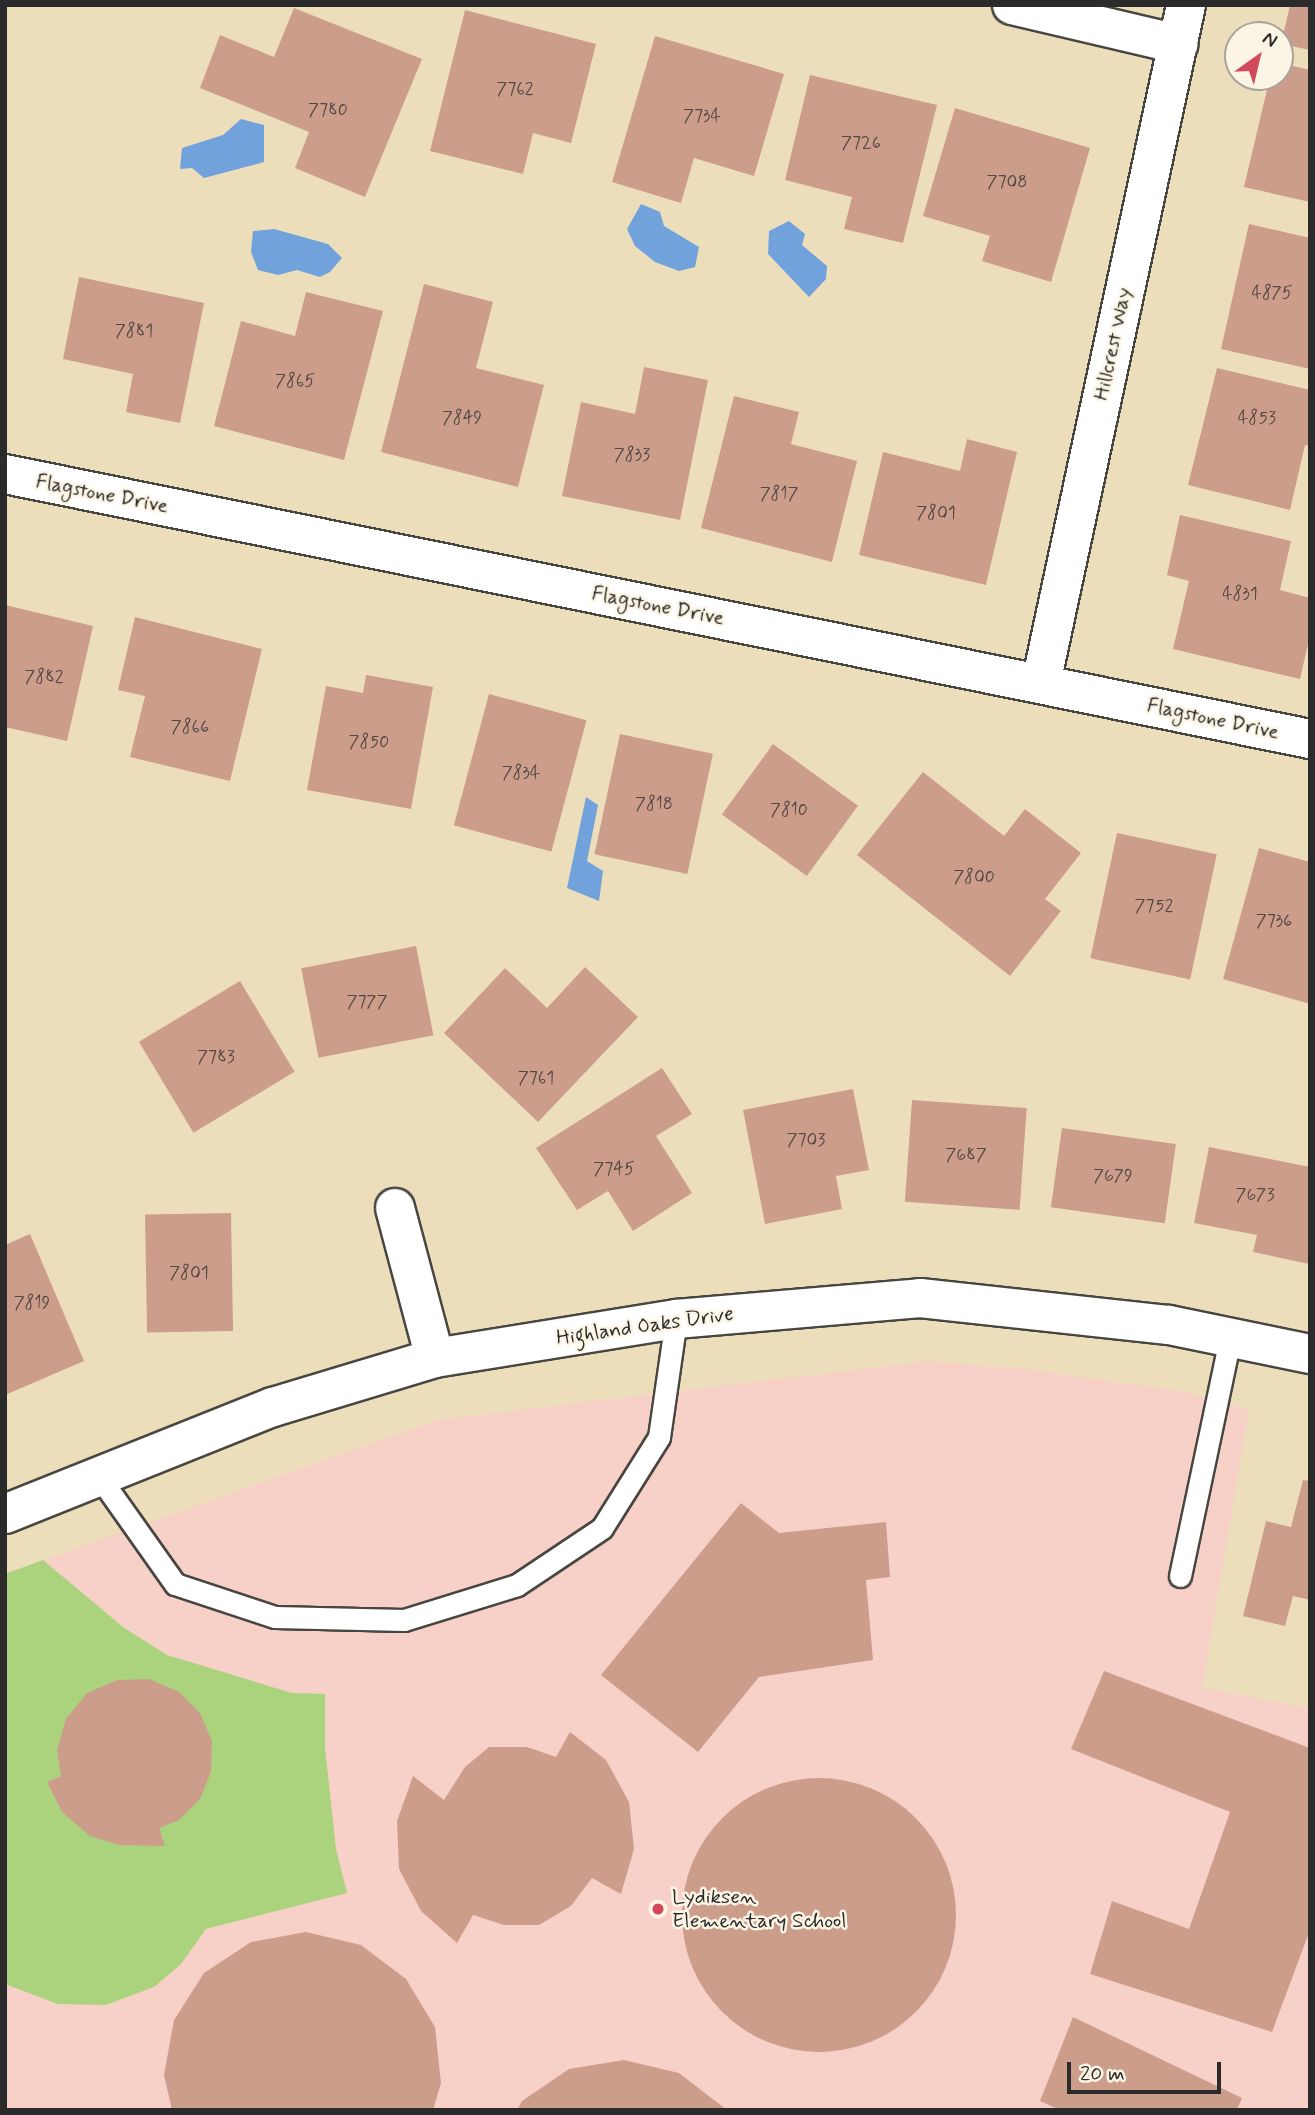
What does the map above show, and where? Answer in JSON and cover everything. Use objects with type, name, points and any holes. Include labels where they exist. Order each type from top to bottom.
[{"type":"street","points":[[1012,5],[1178,44]]},
{"type":"street","name":"Hillcrest Way","points":[[1041,683],[1186,5]]},
{"type":"street","name":"Flagstone Drive","points":[[5,474],[1310,739]]},
{"type":"street","points":[[395,1208],[435,1358]]},
{"type":"street","name":"Highland Oaks Drive","points":[[5,1514],[100,1478],[273,1406],[435,1358],[677,1319],[920,1298],[1169,1325],[1310,1354]]},
{"type":"lane","points":[[100,1478],[175,1584],[275,1617],[404,1620],[517,1585],[602,1528],[659,1437],[677,1319]]},
{"type":"lane","points":[[1180,1576],[1230,1338]]},
{"type":"shaded area","name":"Lydiksen Elementary School","points":[[929,1361],[1031,1370],[1186,1392],[1249,1410],[1202,1688],[1310,1708],[1310,2110],[5,2110],[5,1574],[437,1420]]},
{"type":"green space","points":[[43,1560],[123,1627],[167,1655],[292,1693],[325,1694],[325,1748],[336,1849],[347,1893],[206,1929],[181,1964],[154,1987],[106,2005],[58,2004],[5,1984],[5,1574]]},
{"type":"water","points":[[241,119],[264,125],[264,162],[204,178],[192,168],[180,169],[182,148],[223,135]]},
{"type":"water","points":[[641,204],[660,212],[664,226],[699,247],[695,267],[679,271],[655,262],[635,246],[627,229]]},
{"type":"water","points":[[789,221],[805,234],[802,245],[827,266],[826,279],[809,297],[768,254],[769,231]]},
{"type":"water","points":[[274,229],[328,244],[342,258],[330,272],[320,277],[297,270],[278,275],[258,270],[251,252],[253,231]]},
{"type":"water","points":[[586,797],[598,805],[587,861],[603,871],[599,901],[567,888]]},
{"type":"building","points":[[1290,5],[1310,5],[1310,50],[1294,47],[1294,21],[1286,21]]},
{"type":"building","points":[[294,8],[422,59],[365,197],[295,168],[309,132],[200,88],[220,35],[274,57]]},
{"type":"building","points":[[465,10],[596,44],[571,143],[533,133],[523,174],[430,151]]},
{"type":"building","points":[[655,36],[784,74],[754,176],[694,158],[681,203],[612,182]]},
{"type":"building","points":[[1294,66],[1310,70],[1310,202],[1244,187],[1267,91],[1294,91]]},
{"type":"building","points":[[810,75],[937,105],[903,243],[844,229],[852,197],[785,180]]},
{"type":"building","points":[[955,108],[1090,148],[1051,282],[982,261],[990,236],[923,216]]},
{"type":"building","points":[[1249,224],[1310,238],[1310,369],[1221,349]]},
{"type":"building","points":[[79,277],[204,303],[180,423],[126,412],[133,374],[63,359]]},
{"type":"building","points":[[424,284],[493,302],[476,368],[544,385],[518,487],[381,452]]},
{"type":"building","points":[[306,292],[383,311],[344,460],[214,426],[241,321],[295,336]]},
{"type":"building","points":[[644,367],[708,380],[680,520],[562,496],[581,402],[635,414]]},
{"type":"building","points":[[1217,368],[1310,390],[1310,446],[1305,445],[1290,510],[1188,485]]},
{"type":"building","points":[[734,396],[799,412],[791,444],[857,461],[832,562],[701,528]]},
{"type":"building","points":[[967,439],[1017,452],[986,585],[859,555],[883,452],[960,471]]},
{"type":"building","points":[[1180,515],[1291,541],[1280,590],[1310,598],[1310,635],[1300,679],[1173,649],[1189,581],[1167,575]]},
{"type":"building","points":[[5,605],[93,626],[67,741],[5,727]]},
{"type":"building","points":[[135,617],[262,649],[230,781],[130,757],[145,696],[118,690]]},
{"type":"building","points":[[366,675],[433,687],[411,809],[307,790],[326,686],[363,693]]},
{"type":"building","points":[[489,694],[587,720],[551,852],[454,825]]},
{"type":"building","points":[[620,734],[713,754],[687,874],[594,854]]},
{"type":"building","points":[[773,744],[858,806],[807,876],[722,814]]},
{"type":"building","points":[[923,772],[1004,836],[1025,809],[1081,853],[1045,899],[1061,911],[1010,976],[857,855]]},
{"type":"building","points":[[1117,833],[1217,854],[1190,979],[1090,958]]},
{"type":"building","points":[[1259,848],[1310,862],[1310,1004],[1223,979]]},
{"type":"building","points":[[416,946],[433,1035],[319,1058],[301,968]]},
{"type":"building","points":[[585,967],[638,1017],[538,1122],[444,1033],[505,968],[547,1008]]},
{"type":"building","points":[[240,981],[295,1072],[193,1133],[139,1042]]},
{"type":"building","points":[[662,1068],[692,1114],[656,1136],[692,1193],[633,1231],[608,1191],[577,1210],[536,1148]]},
{"type":"building","points":[[853,1089],[869,1170],[836,1176],[842,1209],[765,1224],[743,1110]]},
{"type":"building","points":[[912,1100],[1027,1108],[1020,1210],[905,1202]]},
{"type":"building","points":[[1062,1128],[1176,1144],[1165,1223],[1051,1207]]},
{"type":"building","points":[[1209,1147],[1310,1167],[1309,1264],[1253,1252],[1257,1235],[1194,1223]]},
{"type":"building","points":[[231,1213],[233,1331],[147,1332],[145,1215]]},
{"type":"building","points":[[30,1234],[84,1361],[5,1395],[5,1245]]},
{"type":"building","points":[[1303,1480],[1310,1481],[1310,1600],[1293,1596],[1285,1626],[1243,1616],[1266,1521],[1291,1527]]},
{"type":"building","points":[[741,1503],[779,1533],[886,1522],[890,1577],[866,1580],[873,1660],[759,1677],[698,1752],[601,1675]]},
{"type":"building","points":[[1104,1671],[1310,1748],[1310,1930],[1272,2032],[1090,1974],[1112,1901],[1189,1929],[1230,1812],[1071,1749]]},
{"type":"building","points":[[149,1679],[179,1692],[200,1713],[212,1741],[211,1772],[200,1799],[179,1820],[159,1828],[165,1846],[119,1845],[90,1836],[62,1812],[47,1782],[61,1776],[57,1750],[66,1719],[87,1693],[117,1680]]},
{"type":"building","points":[[570,1732],[606,1760],[629,1802],[634,1849],[621,1894],[592,1878],[571,1906],[539,1925],[504,1925],[473,1915],[457,1943],[421,1911],[399,1869],[397,1821],[413,1776],[444,1800],[465,1767],[489,1747],[527,1747],[556,1757]]},
{"type":"building","points":[[819,1778],[846,1781],[871,1788],[895,1801],[916,1818],[933,1839],[946,1863],[953,1888],[956,1915],[953,1942],[946,1967],[933,1991],[916,2012],[895,2029],[871,2042],[846,2049],[819,2052],[792,2049],[767,2042],[743,2029],[722,2012],[705,1991],[692,1967],[685,1942],[682,1915],[685,1888],[692,1863],[705,1839],[722,1818],[743,1801],[767,1788],[792,1781]]},
{"type":"building","points":[[306,1932],[361,1945],[406,1979],[435,2027],[441,2083],[433,2110],[172,2110],[164,2075],[174,2020],[204,1973],[251,1942]]},
{"type":"building","points":[[1073,2017],[1242,2098],[1237,2110],[1060,2110],[1040,2101]]},
{"type":"building","points":[[624,2060],[679,2073],[727,2110],[517,2110],[522,2101],[569,2069]]},
{"type":"place","name":"Lydiksen Elementary School","points":[[658,1909]]}]
